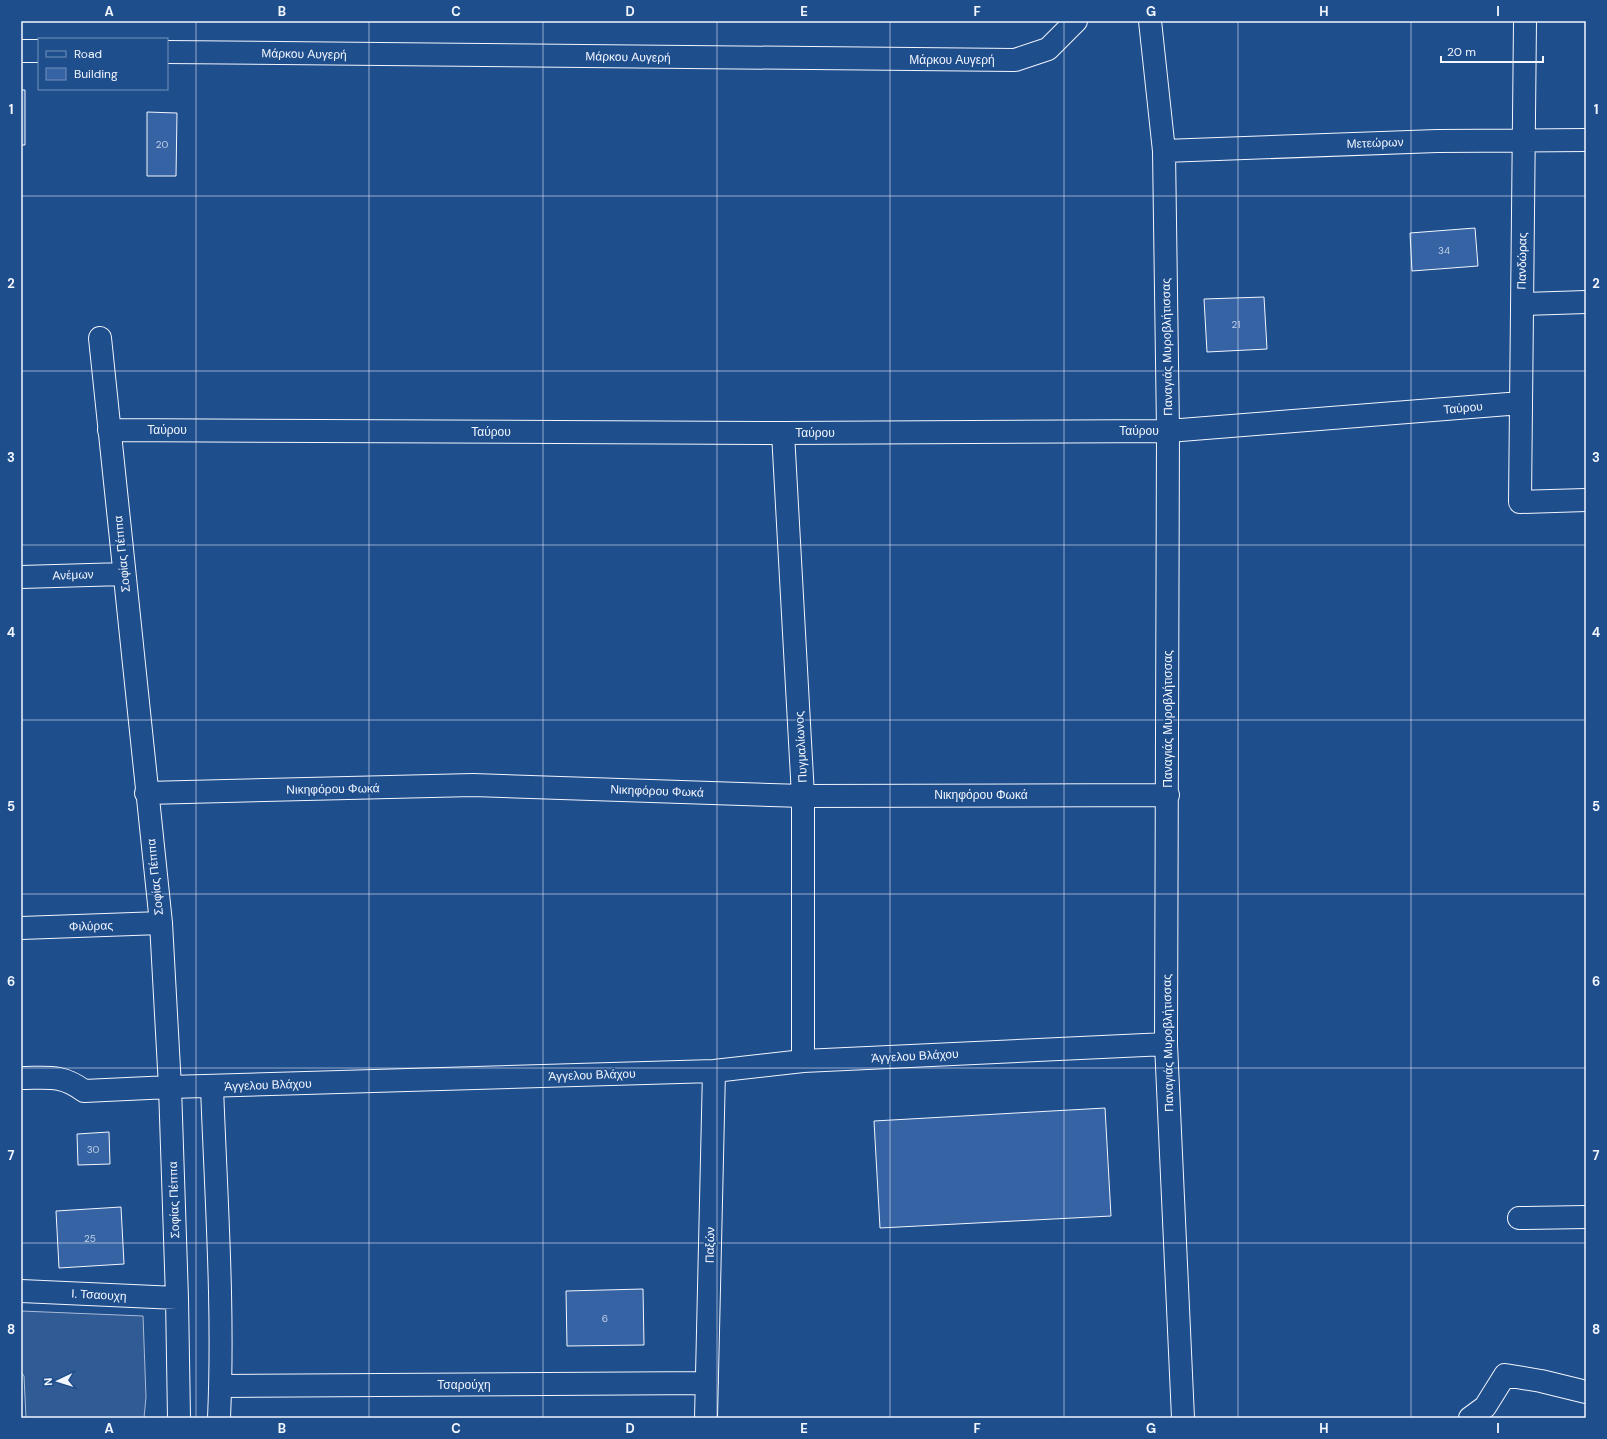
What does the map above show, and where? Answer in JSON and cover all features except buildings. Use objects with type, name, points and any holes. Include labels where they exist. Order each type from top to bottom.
[{"type":"street","name":"Μάρκου Αυγερή","points":[[168,52],[1015,60],[1048,49],[1076,21]]},
{"type":"street","name":"Παναγιάς Μυροβλήτισσας","points":[[1150,21],[1164,151],[1168,431],[1166,1044],[1183,1418]]},
{"type":"street","name":"Πανδώρας","points":[[1525,21],[1520,502],[1586,500]]},
{"type":"street","points":[[21,51],[38,51]]},
{"type":"street","name":"Μετεώρων","points":[[1164,151],[1437,141],[1586,140]]},
{"type":"street","points":[[1522,304],[1586,302]]},
{"type":"street","name":"Σοφίας Πέππα","points":[[100,338],[160,923],[170,1087],[177,1298],[179,1418]]},
{"type":"street","name":"Ταύρου","points":[[109,430],[783,433],[1168,431],[1521,403]]},
{"type":"street","name":"Πυγμαλίωνος","points":[[783,433],[803,796],[803,1061]]},
{"type":"street","name":"Ανέμων","points":[[21,577],[124,574]]},
{"type":"street","name":"Νικηφόρου Φωκά","points":[[146,794],[472,786],[803,796],[1168,795]]},
{"type":"street","name":"Φιλύρας","points":[[21,928],[160,923]]},
{"type":"street","name":"Άγγελου Βλάχου","points":[[21,1078],[54,1077],[72,1082],[84,1092],[170,1087],[212,1087],[714,1071],[803,1061],[1166,1044]]},
{"type":"street","name":"Παξών","points":[[706,1418],[714,1071]]},
{"type":"street","points":[[212,1087],[221,1386],[219,1418]]},
{"type":"street","points":[[1519,1218],[1586,1217]]},
{"type":"street","name":"Ι. Τσαουχη","points":[[21,1291],[177,1298]]},
{"type":"street","points":[[1470,1418],[1485,1407],[1505,1375],[1541,1380],[1586,1392]]},
{"type":"street","name":"Τσαρούχη","points":[[221,1386],[707,1383]]},
{"type":"shaded area","points":[[21,1311],[143,1316],[146,1397],[144,1418],[26,1418],[24,1376],[21,1372]]}]
